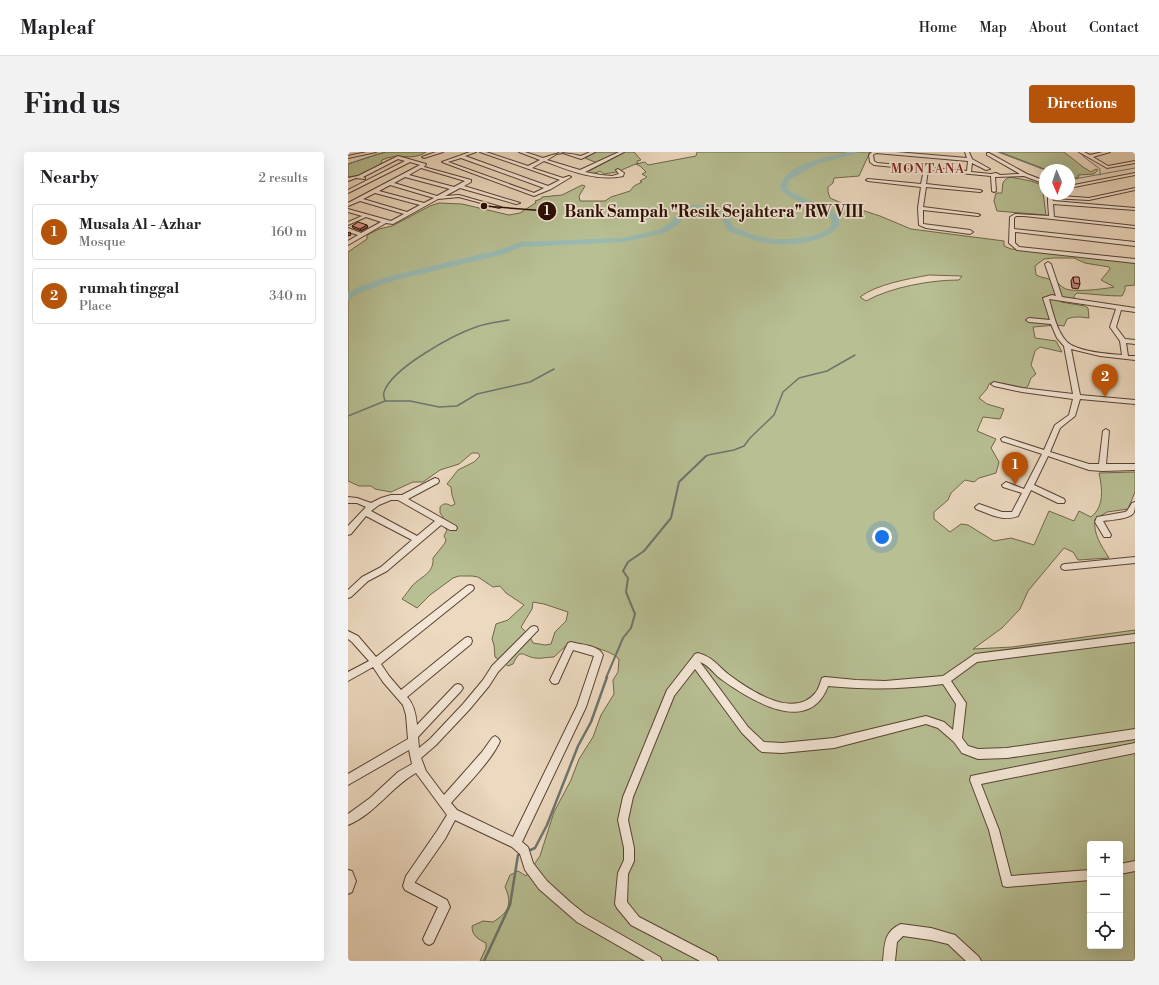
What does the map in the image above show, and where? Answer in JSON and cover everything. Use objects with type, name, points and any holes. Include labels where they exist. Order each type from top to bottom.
[{"type":"street","points":[[348,156],[363,152]]},
{"type":"street","points":[[348,156],[374,152]]},
{"type":"street","points":[[424,157],[441,152]]},
{"type":"street","points":[[474,152],[444,162],[534,195],[569,177]]},
{"type":"street","points":[[482,152],[564,180]]},
{"type":"street","points":[[521,152],[580,172],[610,178],[621,175],[622,173],[618,170]]},
{"type":"street","points":[[528,168],[558,152]]},
{"type":"street","points":[[562,152],[588,160]]},
{"type":"street","points":[[581,158],[592,152]]},
{"type":"street","points":[[580,172],[622,152]]},
{"type":"street","points":[[988,169],[970,160],[890,152],[873,153],[871,155],[872,162],[876,164],[993,174],[1000,176],[1023,174]]},
{"type":"street","points":[[967,152],[970,160],[970,172]]},
{"type":"street","points":[[1081,152],[1109,167],[1135,162]]},
{"type":"street","points":[[1089,157],[1108,152]]},
{"type":"street","points":[[989,154],[1011,171]]},
{"type":"street","points":[[460,156],[549,188]]},
{"type":"street","points":[[348,180],[358,177],[398,157],[469,180],[408,214],[348,243]]},
{"type":"street","points":[[348,192],[410,160]]},
{"type":"street","points":[[348,205],[423,166]]},
{"type":"street","points":[[926,169],[920,223],[923,226],[970,232]]},
{"type":"street","points":[[993,174],[1011,171],[1039,180]]},
{"type":"street","points":[[993,174],[992,180],[994,190],[1000,176]]},
{"type":"street","points":[[1075,186],[1135,174]]},
{"type":"street","points":[[406,175],[454,189]]},
{"type":"street","points":[[498,182],[513,175]]},
{"type":"street","points":[[358,177],[438,198],[459,196],[499,207]]},
{"type":"street","points":[[868,180],[972,194]]},
{"type":"street","points":[[460,186],[518,203]]},
{"type":"street","points":[[924,187],[980,191]]},
{"type":"street","points":[[1075,198],[1089,199],[1135,189]]},
{"type":"street","points":[[375,191],[424,205]]},
{"type":"street","points":[[1102,196],[1121,208]]},
{"type":"street","points":[[359,199],[408,214]]},
{"type":"street","points":[[1052,218],[1050,202],[1135,209]]},
{"type":"street","points":[[921,207],[977,213]]},
{"type":"street","points":[[348,210],[387,223]]},
{"type":"street","points":[[1135,227],[1024,215],[1013,216],[1012,243],[1014,246],[1033,250],[1135,261]]},
{"type":"street","points":[[348,224],[365,216]]},
{"type":"street","points":[[348,230],[362,235]]},
{"type":"street","points":[[1013,230],[1135,244]]},
{"type":"street","points":[[1048,264],[1060,299]]},
{"type":"street","points":[[979,507],[1003,516],[1014,516],[1046,454],[1057,427],[1072,416],[1077,397],[1067,346],[1053,322],[1046,298],[1048,297],[1135,310]]},
{"type":"street","points":[[1119,308],[1113,327],[1123,341],[1124,357]]},
{"type":"street","points":[[1029,320],[1053,322]]},
{"type":"street","points":[[1123,341],[1135,342]]},
{"type":"street","points":[[1067,346],[1099,353],[1135,358]]},
{"type":"street","points":[[994,384],[1022,390],[1135,402]]},
{"type":"street","points":[[1102,468],[1106,431]]},
{"type":"street","points":[[1004,439],[1081,466],[1102,468],[1135,467]]},
{"type":"street","points":[[402,499],[435,481]]},
{"type":"street","points":[[1006,485],[1028,489],[1061,501]]},
{"type":"street","points":[[348,532],[369,509],[391,497],[399,497],[453,528]]},
{"type":"street","points":[[348,500],[356,500],[418,540]]},
{"type":"street","points":[[1107,534],[1099,522],[1100,519],[1126,515],[1130,513],[1135,505]]},
{"type":"street","points":[[348,595],[365,579],[384,569],[440,521]]},
{"type":"street","points":[[1065,568],[1135,560]]},
{"type":"street","points":[[348,677],[375,662],[470,588]]},
{"type":"street","points":[[348,820],[374,802],[417,762],[433,742],[466,707],[486,683],[495,669],[534,630]]},
{"type":"street","points":[[348,635],[355,639],[375,662],[386,679],[407,703],[411,715],[417,762],[422,774],[453,814],[520,847],[528,864],[543,885],[581,918],[656,961]]},
{"type":"street","points":[[712,961],[664,938],[635,921],[621,904],[623,873],[629,862],[629,848],[624,820],[628,797],[670,693],[698,657],[706,659],[723,676],[750,692],[770,703],[789,708],[800,707],[814,701],[822,693],[825,680],[848,684],[880,686],[945,680],[976,658],[1135,638]]},
{"type":"street","points":[[401,696],[468,641]]},
{"type":"street","points":[[520,847],[581,707],[599,655],[595,652],[571,646],[555,680]]},
{"type":"street","points":[[695,662],[745,730],[762,747],[782,748],[834,744],[926,720],[941,725],[965,750],[978,754],[1007,753],[1135,734]]},
{"type":"street","points":[[945,680],[961,703],[956,739]]},
{"type":"street","points":[[348,780],[413,738],[458,688]]},
{"type":"street","points":[[445,802],[495,741]]},
{"type":"street","points":[[1087,875],[1007,882],[994,830],[975,780],[1135,748]]},
{"type":"street","points":[[429,940],[444,907],[443,904],[409,886],[410,880],[441,835],[453,814]]},
{"type":"street","points":[[1123,868],[1135,866]]},
{"type":"street","points":[[348,875],[351,881],[348,888]]},
{"type":"street","points":[[889,961],[891,939],[901,930],[931,934],[951,939],[975,961]]},
{"type":"green space","points":[[386,152],[426,152],[421,155],[410,157],[388,158],[382,160],[381,164],[360,175],[348,177],[348,164]]},
{"type":"green space","points":[[596,152],[619,152],[597,163],[585,158]]},
{"type":"green space","points":[[625,152],[634,152],[641,160],[637,161],[638,163],[617,172],[604,174],[600,171],[593,174],[587,172]]},
{"type":"green space","points":[[697,152],[870,152],[859,176],[834,178],[833,183],[828,187],[830,198],[911,229],[1004,241],[1004,246],[1011,249],[1135,263],[1135,285],[1125,286],[1122,296],[1077,293],[1074,296],[1074,300],[1058,297],[1061,302],[1085,306],[1088,308],[1089,318],[1070,318],[1067,319],[1064,326],[1057,325],[1033,327],[1035,338],[1056,341],[1062,352],[1040,347],[1035,351],[1031,365],[1036,374],[1031,378],[1028,386],[1025,388],[993,382],[989,384],[987,389],[979,398],[987,404],[1004,409],[1000,419],[983,417],[977,431],[996,439],[991,448],[999,462],[996,473],[979,478],[974,482],[965,480],[951,493],[948,500],[934,512],[934,519],[950,532],[961,524],[968,525],[994,541],[1011,538],[1034,545],[1049,511],[1074,521],[1079,511],[1091,517],[1095,513],[1099,508],[1101,496],[1099,473],[1135,472],[1135,492],[1128,509],[1107,512],[1095,519],[1096,535],[1109,558],[1078,560],[1073,552],[1064,548],[1028,591],[1020,609],[1002,628],[973,649],[1012,647],[1135,630],[1135,961],[480,961],[486,948],[486,943],[474,935],[472,926],[483,921],[493,922],[502,915],[508,908],[509,903],[509,898],[505,887],[510,875],[518,871],[526,876],[540,856],[554,812],[571,780],[579,759],[593,737],[601,715],[614,694],[613,680],[618,672],[619,659],[603,650],[570,642],[554,657],[537,658],[520,654],[513,664],[508,666],[495,657],[492,639],[496,624],[508,620],[524,605],[506,593],[500,586],[493,587],[478,577],[459,576],[453,578],[430,595],[417,608],[402,599],[412,586],[429,571],[433,563],[433,558],[445,543],[446,540],[444,536],[447,530],[443,526],[443,517],[440,513],[440,507],[444,504],[451,506],[455,504],[451,487],[447,484],[458,470],[474,462],[480,456],[478,453],[472,453],[459,464],[440,470],[423,482],[413,482],[391,492],[375,489],[371,486],[359,486],[348,481],[348,252],[367,239],[367,235],[379,229],[392,226],[430,206],[439,203],[462,204],[509,215],[520,213],[536,203],[535,201],[541,199],[542,197],[562,195],[582,185],[585,186],[579,196],[580,201],[605,201],[611,197],[630,191],[634,186],[642,182],[640,181],[647,177],[642,174],[646,172],[636,164],[645,162],[648,165],[696,156]],"holes":[[[1074,258],[1085,263],[1109,267],[1110,269],[1101,280],[1114,287],[1096,290],[1073,290],[1064,288],[1055,282],[1036,275],[1035,266],[1044,259]],[[929,275],[962,276],[959,280],[936,281],[899,288],[866,301],[860,297],[867,292],[884,285]],[[533,602],[568,612],[566,621],[555,632],[551,644],[545,645],[533,643],[529,635],[521,627],[532,609]]]},
{"type":"green space","points":[[1000,152],[1064,152],[1091,172],[1096,169],[1098,170],[1094,174],[1078,175],[1079,177],[1075,178],[1075,164],[1039,164],[1039,167]]},
{"type":"green space","points":[[1010,177],[1039,184],[1039,200],[1044,200],[1046,215],[997,211],[994,201],[996,193],[1002,193],[1004,181]]},
{"type":"building","points":[[358,222],[367,225],[360,229],[352,226]]},
{"type":"building","points":[[1073,277],[1079,277],[1080,284],[1074,283]]},
{"type":"waterway","points":[[348,164],[385,152]]},
{"type":"waterway","points":[[348,297],[359,290],[393,278],[502,252],[520,245],[623,240],[662,232],[674,224],[686,209],[691,207],[706,208],[719,213],[725,218],[731,229],[763,240],[774,242],[793,241],[824,235],[831,231],[835,226],[835,218],[829,212],[788,194],[783,188],[785,180],[793,173],[816,161],[855,152]]},
{"type":"waterway","points":[[998,152],[1039,168]]},
{"type":"waterway","points":[[1080,152],[1084,157],[1100,169],[1100,174]]},
{"type":"waterway","points":[[1100,174],[1135,168]]},
{"type":"waterway","points":[[1075,179],[1100,174]]},
{"type":"waterway","points":[[385,401],[384,393],[389,383],[411,363],[424,354],[466,331],[476,327],[509,320]]},
{"type":"waterway","points":[[705,457],[744,446],[750,438],[774,415],[783,392],[799,378],[827,371],[855,355]]},
{"type":"waterway","points":[[385,401],[410,401],[439,407],[457,406],[477,394],[530,382],[554,369]]},
{"type":"waterway","points":[[348,416],[385,401]]},
{"type":"waterway","points":[[606,678],[623,638],[631,628],[635,614],[626,592],[628,578],[623,571],[628,562],[644,551],[671,518],[679,482],[706,456]]},
{"type":"waterway","points":[[528,851],[535,848],[547,825],[578,746],[591,722],[607,677]]},
{"type":"waterway","points":[[484,961],[510,905],[518,855],[522,854]]},
{"type":"place","name":"Bank Sampah \"Resik Sejahtera\" RW VIII","points":[[484,206]]},
{"type":"place","name":"rumah tinggal","points":[[1105,397]]},
{"type":"place","name":"Musala Al - Azhar","points":[[1015,485]]},
{"type":"district","name":"MONTANA","points":[[928,168]]}]
